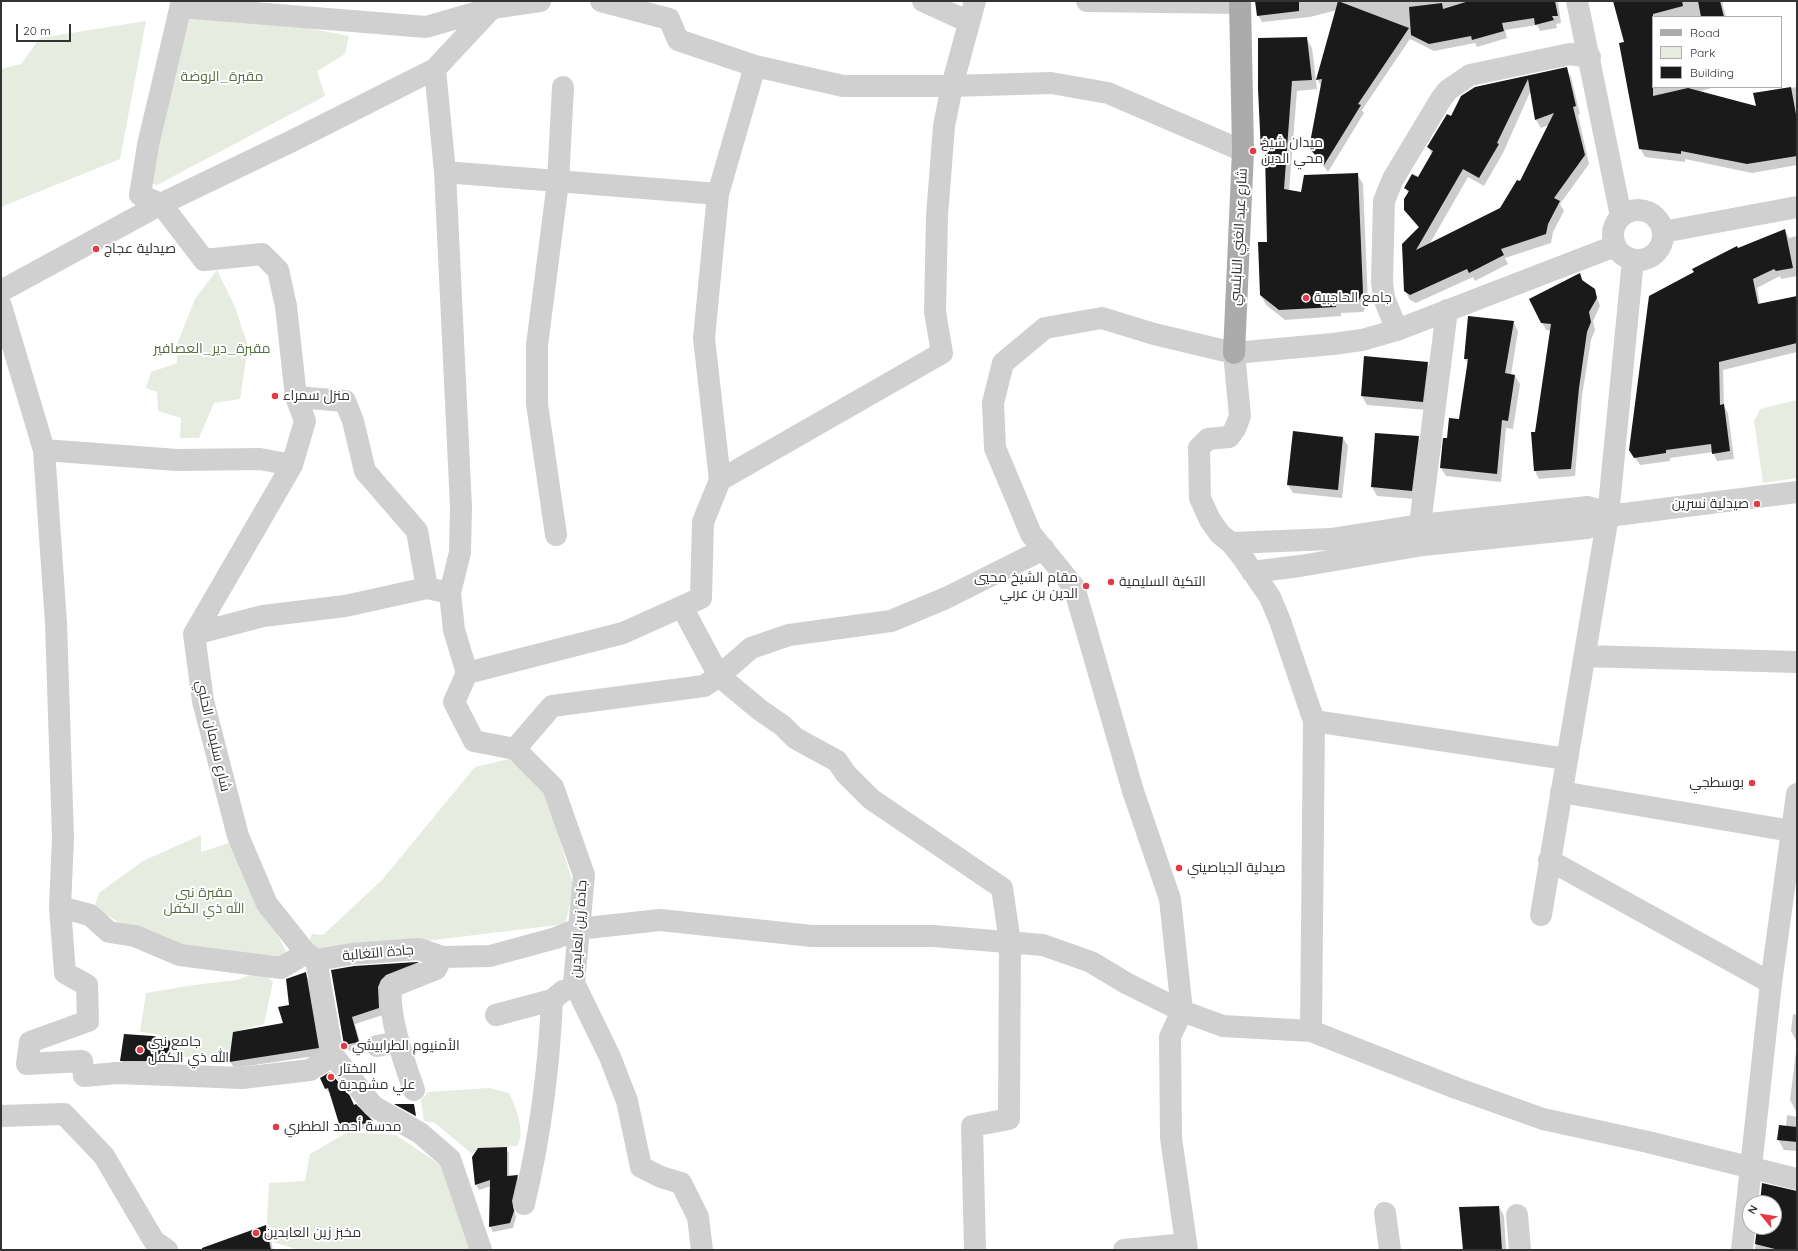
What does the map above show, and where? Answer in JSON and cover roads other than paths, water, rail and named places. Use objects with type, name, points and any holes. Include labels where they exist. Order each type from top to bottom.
[{"type":"main road","name":"شارع عبد الغني النابلسي","points":[[1234,353],[1244,151],[1240,2]]},
{"type":"street","points":[[194,634],[292,465],[305,421],[296,397],[286,306],[278,270],[262,254],[204,260],[161,204],[140,195],[148,146],[182,4],[426,27],[492,8],[540,1]]},
{"type":"street","points":[[601,1],[673,10],[678,40],[755,66],[843,86],[952,86],[1051,83],[1108,93],[1244,151]]},
{"type":"street","points":[[923,1],[969,22]]},
{"type":"street","points":[[720,480],[942,353],[935,312],[937,216],[944,126],[952,86],[975,1]]},
{"type":"street","points":[[1088,1],[1240,2]]},
{"type":"street","points":[[1577,1],[1590,57],[1621,216],[1613,230],[1615,246],[1626,258],[1633,260],[1643,260],[1652,256],[1659,250],[1663,241],[1663,232],[1657,220],[1647,211],[1638,210],[1621,216]]},
{"type":"street","points":[[1,291],[161,204],[292,141],[435,69],[492,8]]},
{"type":"street","points":[[1397,330],[1384,298],[1382,282],[1384,201],[1393,179],[1441,99],[1448,90],[1470,74],[1570,54],[1590,57]]},
{"type":"street","points":[[467,674],[623,633],[701,598],[702,522],[720,480],[704,338],[718,194],[755,66]]},
{"type":"street","points":[[435,69],[445,172],[460,507],[460,552],[450,593],[454,630],[467,674],[454,702],[474,741],[516,749],[552,706],[704,686],[719,676],[751,648],[790,635],[891,620],[946,598],[1044,549]]},
{"type":"street","points":[[556,535],[537,404],[537,345],[558,182],[563,87]]},
{"type":"street","points":[[445,172],[718,194]]},
{"type":"street","points":[[1663,232],[1797,207]]},
{"type":"street","points":[[1124,1250],[1187,1247],[1171,1138],[1170,1037],[1182,1011],[1170,899],[1133,791],[1074,587],[1031,534],[995,448],[993,403],[1003,363],[1045,328],[1102,318],[1154,334],[1234,353],[1362,340],[1397,330],[1615,246]]},
{"type":"street","points":[[1541,915],[1566,759],[1586,656],[1608,516],[1633,260]]},
{"type":"street","points":[[1,306],[44,450],[56,623],[63,838],[60,907],[65,972],[87,985],[88,1021],[30,1042],[27,1064],[82,1061],[84,1076],[118,1073],[242,1078],[310,1070],[333,1055]]},
{"type":"street","points":[[1420,524],[1447,310]]},
{"type":"street","points":[[1234,353],[1240,416],[1235,429],[1229,437],[1208,439],[1199,448],[1200,498],[1216,530],[1231,543],[1270,597],[1280,621],[1314,722],[1311,1031]]},
{"type":"street","points":[[296,397],[345,401],[353,421],[365,471],[417,531],[427,588]]},
{"type":"street","points":[[44,450],[177,460],[260,459],[292,465]]},
{"type":"street","points":[[1252,572],[1319,563],[1423,545],[1587,528],[1595,525],[1608,516],[1797,492]]},
{"type":"street","points":[[1231,543],[1316,540],[1420,524],[1588,507],[1602,511],[1608,516]]},
{"type":"street","points":[[1316,540],[1319,563]]},
{"type":"street","points":[[194,634],[263,616],[345,606],[427,588],[450,593]]},
{"type":"street","points":[[682,607],[719,676],[760,710],[783,726],[795,738],[837,761],[846,774],[871,799],[1002,888],[1010,942],[1009,1119],[972,1126],[975,1250]]},
{"type":"street","name":"شارع سليمان الحلبي","points":[[194,634],[203,701],[238,836],[267,904],[311,956],[333,1055],[373,1106],[420,1134],[450,1159],[481,1250]]},
{"type":"street","points":[[1586,656],[1797,662]]},
{"type":"street","points":[[1314,722],[1566,759]]},
{"type":"street","name":"جادة زين العابدين","points":[[516,749],[553,787],[584,874],[574,983],[610,1057],[627,1101],[641,1167],[661,1177],[681,1183],[698,1217],[702,1250]]},
{"type":"street","points":[[1561,792],[1795,832]]},
{"type":"street","points":[[1742,1250],[1771,983],[1795,832],[1797,794]]},
{"type":"street","points":[[1550,860],[1771,983]]},
{"type":"street","points":[[60,907],[90,915],[109,932],[135,936],[180,955],[281,968],[311,956]]},
{"type":"street","name":"جادة التغالبة","points":[[311,956],[419,949],[442,957],[490,956],[556,938],[578,928],[660,920],[812,936],[932,936],[1043,945],[1091,962],[1126,983],[1182,1011],[1223,1026],[1311,1031],[1456,1088],[1543,1119],[1648,1142],[1797,1178]]},
{"type":"street","points":[[414,1090],[399,1042],[390,995],[391,987],[436,969],[442,957]]},
{"type":"street","points":[[496,1015],[552,1000],[574,983]]},
{"type":"street","points":[[524,1204],[536,1157],[548,1072],[552,1000]]},
{"type":"street","points":[[377,1046],[399,1042]]},
{"type":"street","points":[[1,1116],[64,1114],[104,1156],[154,1240],[167,1250]]},
{"type":"street","points":[[1385,1213],[1390,1250]]},
{"type":"street","points":[[1517,1215],[1520,1250]]},
{"type":"place","name":"ميدان شيخ محي الدين","points":[[1253,151]]},
{"type":"place","name":"صيدلية عجاج","points":[[96,249]]},
{"type":"place","name":"جامع الحاجبية","points":[[1306,298]]},
{"type":"place","name":"منزل سمراء","points":[[275,396]]},
{"type":"place","name":"صيدلية نسرين","points":[[1757,504]]},
{"type":"place","name":"التكية السليمية","points":[[1111,582]]},
{"type":"place","name":"مقام الشيخ محيي الدين بن عربي","points":[[1086,586]]},
{"type":"place","name":"بوسطجي","points":[[1752,783]]},
{"type":"place","name":"صيدلية الجباصيني","points":[[1179,868]]},
{"type":"place","name":"الأمنيوم الطرابيشي","points":[[344,1046]]},
{"type":"place","name":"جامع نبي الله ذي الكفل","points":[[140,1050]]},
{"type":"place","name":"المختار علي مشهدية","points":[[331,1077]]},
{"type":"place","name":"مدسة أحمد الططري","points":[[276,1127]]},
{"type":"place","name":"مخبز زين العابدين","points":[[256,1233]]},
{"type":"park label","name":"مقبرة_الروضة","points":[[222,77]]},
{"type":"park label","name":"مقبرة_دير_العصافير","points":[[212,349]]},
{"type":"park label","name":"مقبرة نبي الله ذي الكفل","points":[[204,902]]}]
